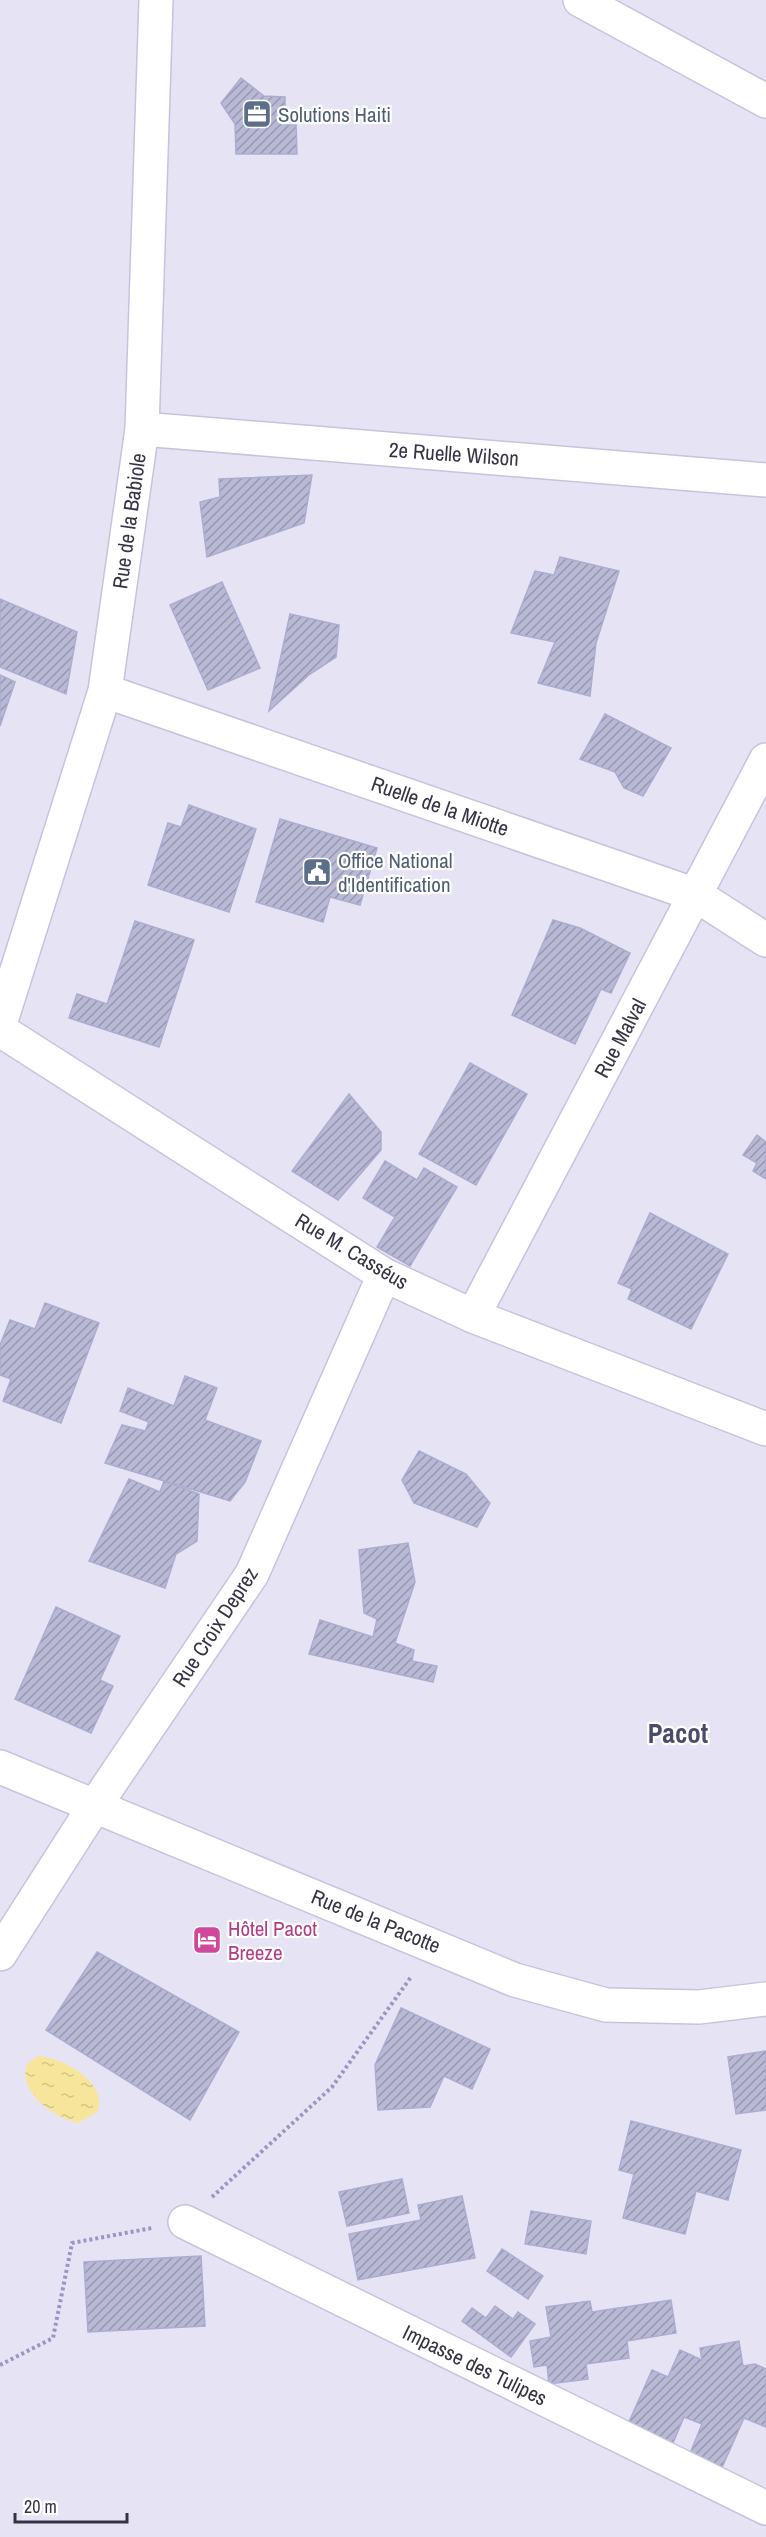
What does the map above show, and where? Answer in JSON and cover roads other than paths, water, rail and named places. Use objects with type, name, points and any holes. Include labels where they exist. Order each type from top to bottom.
[{"type":"street","name":"Rue de la Babiole","points":[[0,1024],[105,691],[142,429],[156,0]]},
{"type":"street","points":[[580,0],[766,101]]},
{"type":"street","name":"2e Ruelle Wilson","points":[[142,429],[766,480]]},
{"type":"street","name":"Ruelle de la Miotte","points":[[105,691],[696,895],[766,940]]},
{"type":"street","name":"Rue Malval","points":[[473,1316],[766,760]]},
{"type":"street","name":"Rue M. Casséus","points":[[0,1030],[384,1275],[473,1316],[766,1429]]},
{"type":"street","name":"Rue Croix Deprez","points":[[0,1954],[94,1807],[252,1574],[384,1275]]},
{"type":"street","name":"Rue de la Pacotte","points":[[0,1767],[434,1944],[515,1980],[606,2005],[699,2007],[766,1999]]},
{"type":"street","name":"Impasse des Tulipes","points":[[185,2222],[766,2508]]},
{"type":"water","points":[[38,2056],[59,2061],[90,2082],[99,2101],[97,2112],[78,2123],[58,2116],[40,2102],[32,2094],[25,2074],[27,2064]]},
{"type":"place","name":"Solutions Haiti","points":[[257,114]]},
{"type":"place","name":"Office National d'Identification","points":[[317,872]]},
{"type":"place","name":"Hôtel Pacot Breeze","points":[[207,1940]]},
{"type":"district","name":"Pacot","points":[[678,1733]]}]
